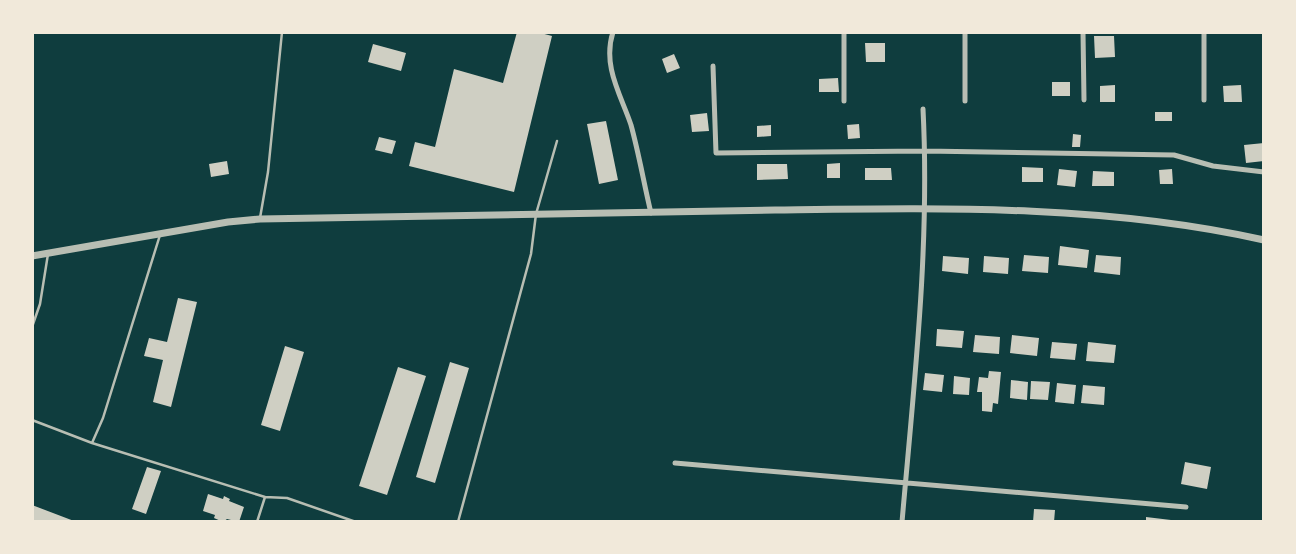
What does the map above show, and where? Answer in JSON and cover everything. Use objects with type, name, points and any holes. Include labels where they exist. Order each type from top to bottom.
[{"type":"street","points":[[613,32],[608,57],[615,85],[631,126],[650,212]]},
{"type":"street","points":[[844,32],[844,101]]},
{"type":"street","points":[[965,32],[965,101]]},
{"type":"street","points":[[1083,32],[1084,100]]},
{"type":"street","points":[[1204,32],[1204,100]]},
{"type":"street","points":[[713,66],[716,152],[925,151],[1174,155],[1212,166],[1264,172]]},
{"type":"street","points":[[902,522],[924,250],[926,210],[923,109]]},
{"type":"street","points":[[32,256],[228,222],[650,212],[926,210],[1094,213],[1264,240]]},
{"type":"street","points":[[675,464],[906,485],[1186,507]]},
{"type":"lane","points":[[260,220],[268,172],[282,32]]},
{"type":"lane","points":[[458,522],[531,254],[536,214],[557,141]]},
{"type":"lane","points":[[92,444],[103,418],[160,234]]},
{"type":"lane","points":[[32,327],[40,304],[49,253]]},
{"type":"lane","points":[[32,420],[92,444],[265,498],[287,498],[356,522]]},
{"type":"lane","points":[[257,522],[265,498]]},
{"type":"building","points":[[517,32],[537,32],[552,36],[514,192],[409,166],[415,142],[435,147],[454,69],[503,83]]},
{"type":"building","points":[[1094,36],[1114,36],[1115,57],[1095,58]]},
{"type":"building","points":[[865,43],[885,43],[885,62],[866,62]]},
{"type":"building","points":[[373,44],[406,53],[401,71],[368,62]]},
{"type":"building","points":[[674,54],[680,68],[667,73],[662,59]]},
{"type":"building","points":[[838,78],[839,92],[819,92],[819,79]]},
{"type":"building","points":[[1052,82],[1070,82],[1070,96],[1052,96]]},
{"type":"building","points":[[1115,85],[1115,102],[1100,102],[1100,86]]},
{"type":"building","points":[[1241,85],[1242,102],[1224,102],[1223,86]]},
{"type":"building","points":[[1155,112],[1172,112],[1172,121],[1155,121]]},
{"type":"building","points":[[707,113],[709,131],[692,132],[690,115]]},
{"type":"building","points":[[606,121],[618,180],[599,184],[587,124]]},
{"type":"building","points":[[859,124],[860,138],[848,139],[847,125]]},
{"type":"building","points":[[771,125],[771,136],[757,137],[757,126]]},
{"type":"building","points":[[1073,134],[1081,135],[1080,147],[1072,147]]},
{"type":"building","points":[[379,137],[396,141],[392,154],[375,150]]},
{"type":"building","points":[[1264,143],[1264,161],[1246,163],[1244,145]]},
{"type":"building","points":[[227,161],[229,174],[211,177],[209,164]]},
{"type":"building","points":[[840,163],[840,178],[827,178],[827,164]]},
{"type":"building","points":[[757,164],[787,164],[788,179],[757,180]]},
{"type":"building","points":[[1022,167],[1043,168],[1043,182],[1022,182]]},
{"type":"building","points":[[865,168],[891,168],[892,180],[865,180]]},
{"type":"building","points":[[1059,169],[1077,171],[1075,187],[1057,185]]},
{"type":"building","points":[[1172,169],[1173,184],[1160,184],[1159,170]]},
{"type":"building","points":[[1093,171],[1114,172],[1114,186],[1092,186]]},
{"type":"building","points":[[1060,246],[1089,250],[1087,268],[1058,265]]},
{"type":"building","points":[[1024,255],[1049,257],[1048,273],[1022,271]]},
{"type":"building","points":[[1096,255],[1121,257],[1120,275],[1094,272]]},
{"type":"building","points":[[943,256],[969,258],[968,274],[942,271]]},
{"type":"building","points":[[984,256],[1009,258],[1008,274],[983,272]]},
{"type":"building","points":[[178,298],[197,302],[171,407],[153,402],[163,360],[144,356],[149,338],[167,342]]},
{"type":"building","points":[[937,329],[964,331],[962,348],[936,346]]},
{"type":"building","points":[[975,335],[1000,337],[999,354],[973,352]]},
{"type":"building","points":[[1012,335],[1039,338],[1037,356],[1010,353]]},
{"type":"building","points":[[1052,342],[1077,344],[1075,360],[1050,358]]},
{"type":"building","points":[[1088,342],[1116,345],[1114,363],[1086,361]]},
{"type":"building","points":[[285,346],[304,352],[280,431],[261,425]]},
{"type":"building","points":[[450,362],[469,368],[435,483],[416,477]]},
{"type":"building","points":[[398,367],[426,376],[387,495],[359,486]]},
{"type":"building","points":[[989,371],[1001,372],[998,404],[993,403],[992,412],[982,411],[982,392],[977,392],[979,377],[988,378]]},
{"type":"building","points":[[925,373],[944,375],[942,392],[923,390]]},
{"type":"building","points":[[954,376],[970,378],[969,395],[953,394]]},
{"type":"building","points":[[1011,380],[1028,382],[1027,400],[1010,398]]},
{"type":"building","points":[[1031,381],[1050,382],[1048,400],[1030,399]]},
{"type":"building","points":[[1057,383],[1076,385],[1074,404],[1055,402]]},
{"type":"building","points":[[1083,385],[1105,387],[1104,405],[1081,403]]},
{"type":"building","points":[[1185,462],[1211,467],[1207,489],[1181,484]]},
{"type":"building","points":[[147,467],[161,471],[146,514],[132,509]]},
{"type":"building","points":[[208,494],[223,499],[224,496],[230,499],[229,501],[244,507],[239,522],[227,519],[223,522],[214,518],[215,515],[203,511]]},
{"type":"building","points":[[32,505],[74,521],[74,522],[32,522]]},
{"type":"building","points":[[1034,509],[1055,510],[1054,522],[1033,522]]},
{"type":"building","points":[[1146,517],[1171,520],[1171,522],[1146,522]]}]
